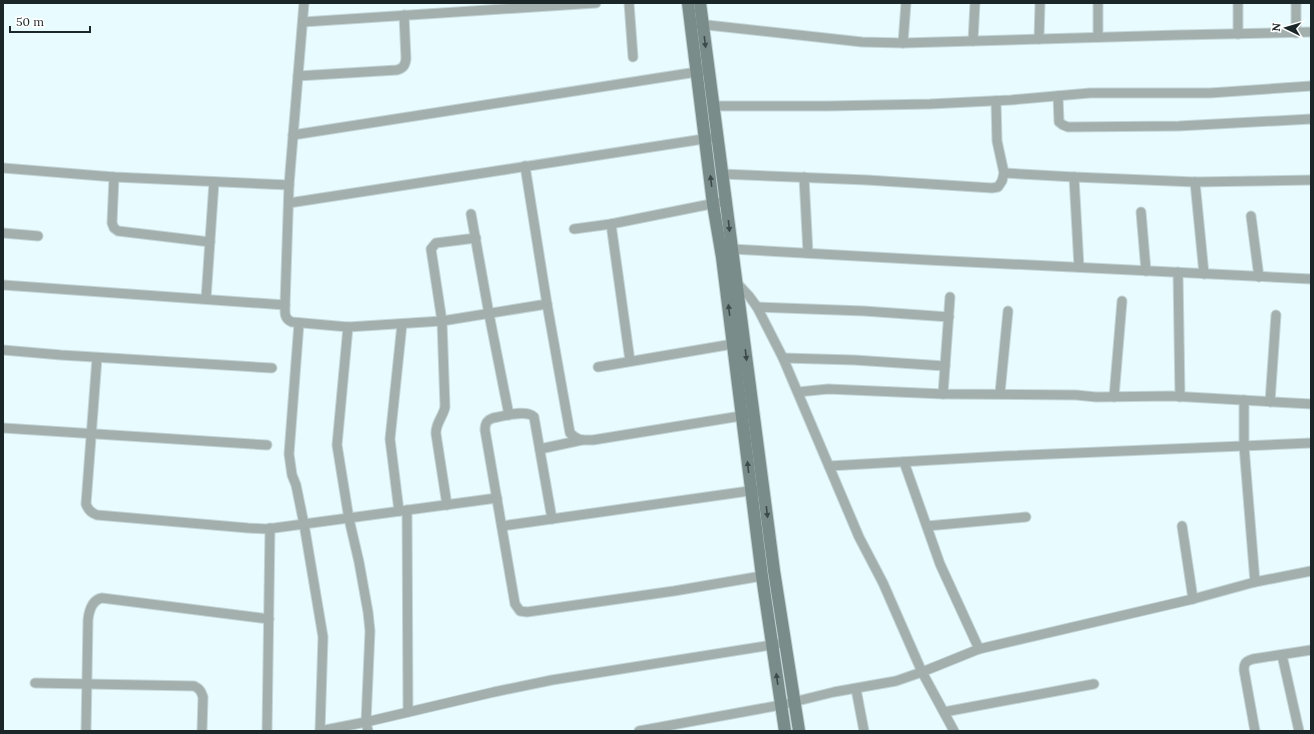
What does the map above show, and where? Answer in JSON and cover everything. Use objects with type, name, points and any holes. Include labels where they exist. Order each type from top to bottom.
[{"type":"main road","points":[[688,3],[697,24]]},
{"type":"main road","points":[[700,3],[697,24],[702,71],[711,138],[722,174],[731,249],[737,282],[748,415],[751,490],[785,731]]},
{"type":"main road","points":[[702,71],[713,106],[711,138],[713,204],[733,344],[764,489],[786,644],[796,701],[799,731]]},
{"type":"street","points":[[304,3],[288,203],[285,305],[285,316],[288,321],[348,327],[402,324],[442,321],[547,304]]},
{"type":"street","points":[[303,22],[404,15],[455,7],[596,3]]},
{"type":"street","points":[[629,3],[633,57]]},
{"type":"street","points":[[903,43],[906,3]]},
{"type":"street","points":[[973,41],[975,3]]},
{"type":"street","points":[[1039,39],[1040,3]]},
{"type":"street","points":[[1098,3],[1098,37]]},
{"type":"street","points":[[1238,3],[1238,34]]},
{"type":"street","points":[[1296,3],[1296,32]]},
{"type":"street","points":[[298,76],[402,69],[405,65],[406,59],[404,15]]},
{"type":"street","points":[[697,24],[862,42],[903,43],[1311,32]]},
{"type":"street","points":[[293,135],[702,71]]},
{"type":"street","points":[[713,106],[930,104],[996,101],[1090,93],[1210,93],[1311,86]]},
{"type":"street","points":[[1058,96],[1059,122],[1068,127],[1179,126],[1311,119]]},
{"type":"street","points":[[722,174],[804,177],[992,188],[998,186],[1002,181],[1004,173],[997,140],[996,101]]},
{"type":"street","points":[[288,203],[711,138]]},
{"type":"street","points":[[525,166],[547,304],[570,433],[575,438],[582,440]]},
{"type":"street","points":[[3,168],[114,177],[289,185]]},
{"type":"street","points":[[1004,173],[1195,182],[1311,180]]},
{"type":"street","points":[[114,177],[112,223],[118,232],[210,242]]},
{"type":"street","points":[[804,177],[808,253]]},
{"type":"street","points":[[1074,177],[1079,267]]},
{"type":"street","points":[[206,298],[214,182]]},
{"type":"street","points":[[1195,182],[1204,274]]},
{"type":"street","points":[[574,229],[611,224],[726,201]]},
{"type":"street","points":[[1141,212],[1146,270]]},
{"type":"street","points":[[471,214],[509,415]]},
{"type":"street","points":[[1251,216],[1259,276]]},
{"type":"street","points":[[611,224],[630,361]]},
{"type":"street","points":[[3,233],[38,236]]},
{"type":"street","points":[[447,504],[436,434],[436,429],[445,407],[442,321],[431,249],[436,243],[476,238]]},
{"type":"street","points":[[731,249],[1311,279]]},
{"type":"street","points":[[1178,272],[1180,396]]},
{"type":"street","points":[[724,274],[737,282],[757,307],[783,358],[859,537],[883,583],[922,672],[954,731]]},
{"type":"street","points":[[3,285],[206,298],[285,305]]},
{"type":"street","points":[[943,394],[950,297]]},
{"type":"street","points":[[1114,397],[1122,301]]},
{"type":"street","points":[[757,307],[864,311],[949,317]]},
{"type":"street","points":[[1000,393],[1008,311]]},
{"type":"street","points":[[1270,402],[1276,315]]},
{"type":"street","points":[[299,323],[289,454],[292,476],[296,485],[304,524],[323,637],[320,731],[367,727],[408,712],[552,680],[786,644]]},
{"type":"street","points":[[402,324],[390,439],[403,510],[408,712]]},
{"type":"street","points":[[348,327],[337,445],[370,630],[367,727]]},
{"type":"street","points":[[598,367],[733,344]]},
{"type":"street","points":[[3,350],[97,358],[272,368]]},
{"type":"street","points":[[97,358],[86,504],[92,513],[97,515],[248,528],[270,528],[497,498]]},
{"type":"street","points":[[783,358],[854,360],[945,366]]},
{"type":"street","points":[[798,392],[828,389],[943,394],[1000,393],[1114,397],[1180,396],[1311,404]]},
{"type":"street","points":[[1244,400],[1244,446],[1255,582]]},
{"type":"street","points":[[552,519],[534,417],[525,413],[492,418],[488,420],[485,424],[497,498],[515,604],[520,611],[527,612],[674,591],[762,576]]},
{"type":"street","points":[[540,449],[582,440],[748,415]]},
{"type":"street","points":[[3,428],[267,446]]},
{"type":"street","points":[[830,466],[1004,456],[1311,443]]},
{"type":"street","points":[[904,462],[940,564],[979,649]]},
{"type":"street","points":[[502,526],[764,489]]},
{"type":"street","points":[[927,526],[1026,517]]},
{"type":"street","points":[[1182,526],[1193,599]]},
{"type":"street","points":[[267,731],[270,528]]},
{"type":"street","points":[[639,731],[896,681],[979,649],[1193,599],[1255,582],[1311,571]]},
{"type":"street","points":[[86,731],[88,620],[89,612],[93,603],[97,599],[102,598],[269,619]]},
{"type":"street","points":[[1255,731],[1244,664],[1253,659],[1311,650]]},
{"type":"street","points":[[1282,654],[1299,731]]},
{"type":"street","points":[[35,683],[194,686],[199,688],[203,697],[202,731]]},
{"type":"street","points":[[944,712],[1094,684]]},
{"type":"street","points":[[856,689],[864,731]]}]
